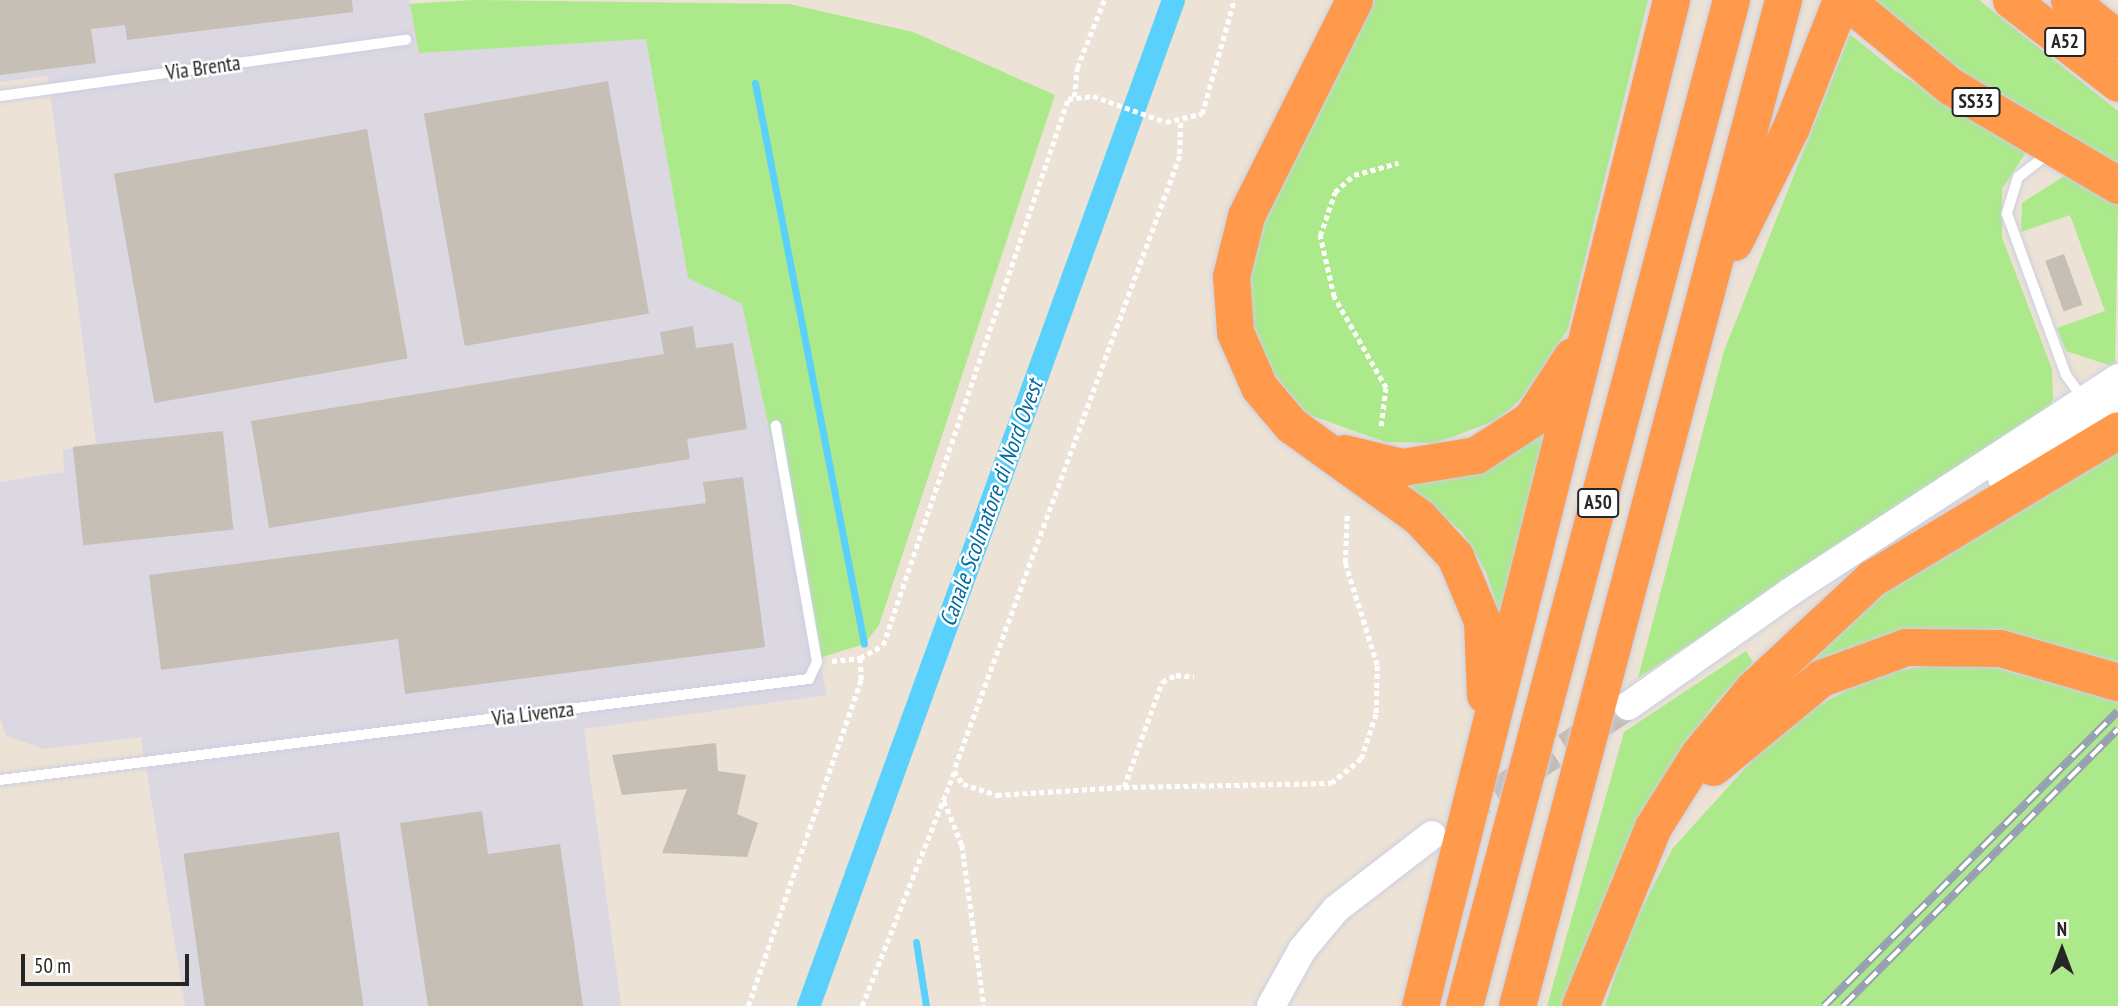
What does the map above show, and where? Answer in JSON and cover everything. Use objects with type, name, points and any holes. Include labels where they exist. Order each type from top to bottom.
[{"type":"highway","points":[[1354,0],[1246,216],[1233,262],[1232,316],[1241,351],[1259,387],[1304,436],[1432,527],[1467,575],[1487,662],[1476,772]]},
{"type":"highway","points":[[1420,1006],[1476,772],[1671,0]]},
{"type":"highway","name":"A50","points":[[1464,1006],[1731,0]]},
{"type":"highway","name":"A50","points":[[1517,1006],[1783,0]]},
{"type":"highway","name":"A52","points":[[2011,0],[2118,83]]},
{"type":"highway","name":"A52","points":[[2069,0],[2118,39]]},
{"type":"highway","points":[[1708,289],[1763,188],[1841,6]]},
{"type":"highway","name":"SS33","points":[[1841,6],[1916,62],[2054,149],[2118,185]]},
{"type":"highway","points":[[1304,436],[1402,467],[1450,463],[1509,437],[1563,377],[1614,230]]},
{"type":"highway","points":[[1580,1006],[1653,827],[1699,754],[1784,655],[1872,578],[1941,534],[2118,430]]},
{"type":"highway","points":[[1653,827],[1796,694],[1876,654],[1971,644],[2118,682]]},
{"type":"main road","points":[[1670,679],[1790,592],[2118,378]]},
{"type":"main road","points":[[1628,706],[1821,593],[2118,402]]},
{"type":"main road","points":[[1941,534],[2042,452]]},
{"type":"main road","points":[[1271,1006],[1302,950],[1336,909],[1432,835]]},
{"type":"lane","name":"Via Brenta","points":[[0,96],[406,40]]},
{"type":"lane","points":[[2054,149],[2018,177],[2007,214],[2066,375],[2085,400]]},
{"type":"lane","points":[[776,426],[817,662]]},
{"type":"lane","name":"Via Livenza","points":[[0,780],[801,681],[815,674],[817,662]]},
{"type":"path","points":[[817,662],[860,658],[883,645],[1058,143],[1062,111],[1074,97],[1077,68],[1104,0]]},
{"type":"path","points":[[1074,97],[1093,96],[1166,122],[1181,123],[1202,114],[1234,0]]},
{"type":"path","points":[[862,1006],[944,801],[1180,156],[1181,123]]},
{"type":"path","points":[[1381,426],[1386,388],[1334,297],[1320,236],[1335,192],[1354,175],[1398,163]]},
{"type":"path","points":[[954,771],[976,791],[1006,795],[1124,787],[1331,783],[1361,760],[1376,713],[1377,665],[1345,563],[1347,513]]},
{"type":"path","points":[[748,1006],[861,680],[860,658]]},
{"type":"path","points":[[1124,787],[1162,682],[1176,675],[1194,677]]},
{"type":"path","points":[[944,801],[962,845],[984,1006]]},
{"type":"shaded area","points":[[0,0],[409,0],[420,53],[646,39],[688,278],[742,304],[827,695],[584,729],[621,1006],[185,1006],[141,737],[44,749],[6,736],[0,717],[0,482],[64,472],[63,450],[96,443],[48,76],[0,82]]},
{"type":"green space","points":[[473,0],[789,4],[913,32],[1055,95],[879,625],[864,644],[819,658],[742,304],[688,278],[646,39],[419,53],[410,4]]},
{"type":"green space","points":[[1374,0],[1648,0],[1568,329],[1522,398],[1497,420],[1436,443],[1385,442],[1307,414],[1270,369],[1252,320],[1250,262],[1259,230]]},
{"type":"green space","points":[[1867,0],[1979,0],[2118,111],[2118,166],[1955,68]]},
{"type":"green space","points":[[1850,34],[1894,70],[2027,151],[2002,189],[2002,237],[2052,369],[2053,399],[2047,410],[1638,678],[1724,351]]},
{"type":"green space","points":[[2069,173],[2118,204],[2115,367],[2066,351],[2057,328],[2105,311],[2070,215],[2021,232],[2022,203]]},
{"type":"green space","points":[[1557,408],[1501,618],[1486,572],[1462,532],[1392,475]]},
{"type":"green space","points":[[2118,443],[2118,668],[2008,635],[1912,629],[1831,654],[1783,685],[1848,620],[1904,579]]},
{"type":"green space","points":[[1746,651],[1753,662],[1712,707],[1638,817],[1566,1006],[1547,1006],[1624,732]]},
{"type":"green space","points":[[1969,661],[2118,700],[2118,1006],[1605,1006],[1629,933],[1673,848],[1788,721],[1881,672]]},
{"type":"building","points":[[0,0],[352,0],[353,12],[127,40],[125,25],[91,29],[96,63],[0,75]]},
{"type":"building","points":[[608,81],[649,313],[465,346],[424,113]]},
{"type":"building","points":[[367,129],[407,358],[154,403],[114,174]]},
{"type":"building","points":[[2064,254],[2082,305],[2064,312],[2045,261]]},
{"type":"building","points":[[693,326],[696,348],[733,343],[747,429],[687,439],[690,459],[269,528],[251,421],[664,354],[660,332]]},
{"type":"building","points":[[223,431],[233,529],[83,545],[73,447]]},
{"type":"building","points":[[743,477],[765,647],[405,694],[398,639],[161,670],[149,575],[706,503],[703,482]]},
{"type":"building","points":[[716,743],[718,771],[746,775],[737,814],[758,823],[747,857],[662,853],[687,789],[622,795],[612,755]]},
{"type":"building","points":[[482,811],[488,854],[560,844],[583,1006],[428,1006],[400,823]]},
{"type":"building","points":[[339,832],[363,1006],[205,1006],[184,854]]},
{"type":"waterway","name":"Canale Scolmatore di Nord Ovest","points":[[808,1006],[1173,0]]},
{"type":"waterway","points":[[755,83],[864,644]]},
{"type":"waterway","points":[[916,942],[926,1006]]},
{"type":"tunnel","points":[[1460,816],[1628,706]]},
{"type":"railway","points":[[1824,1006],[2118,711]]},
{"type":"railway","points":[[1843,1006],[2118,729]]}]
